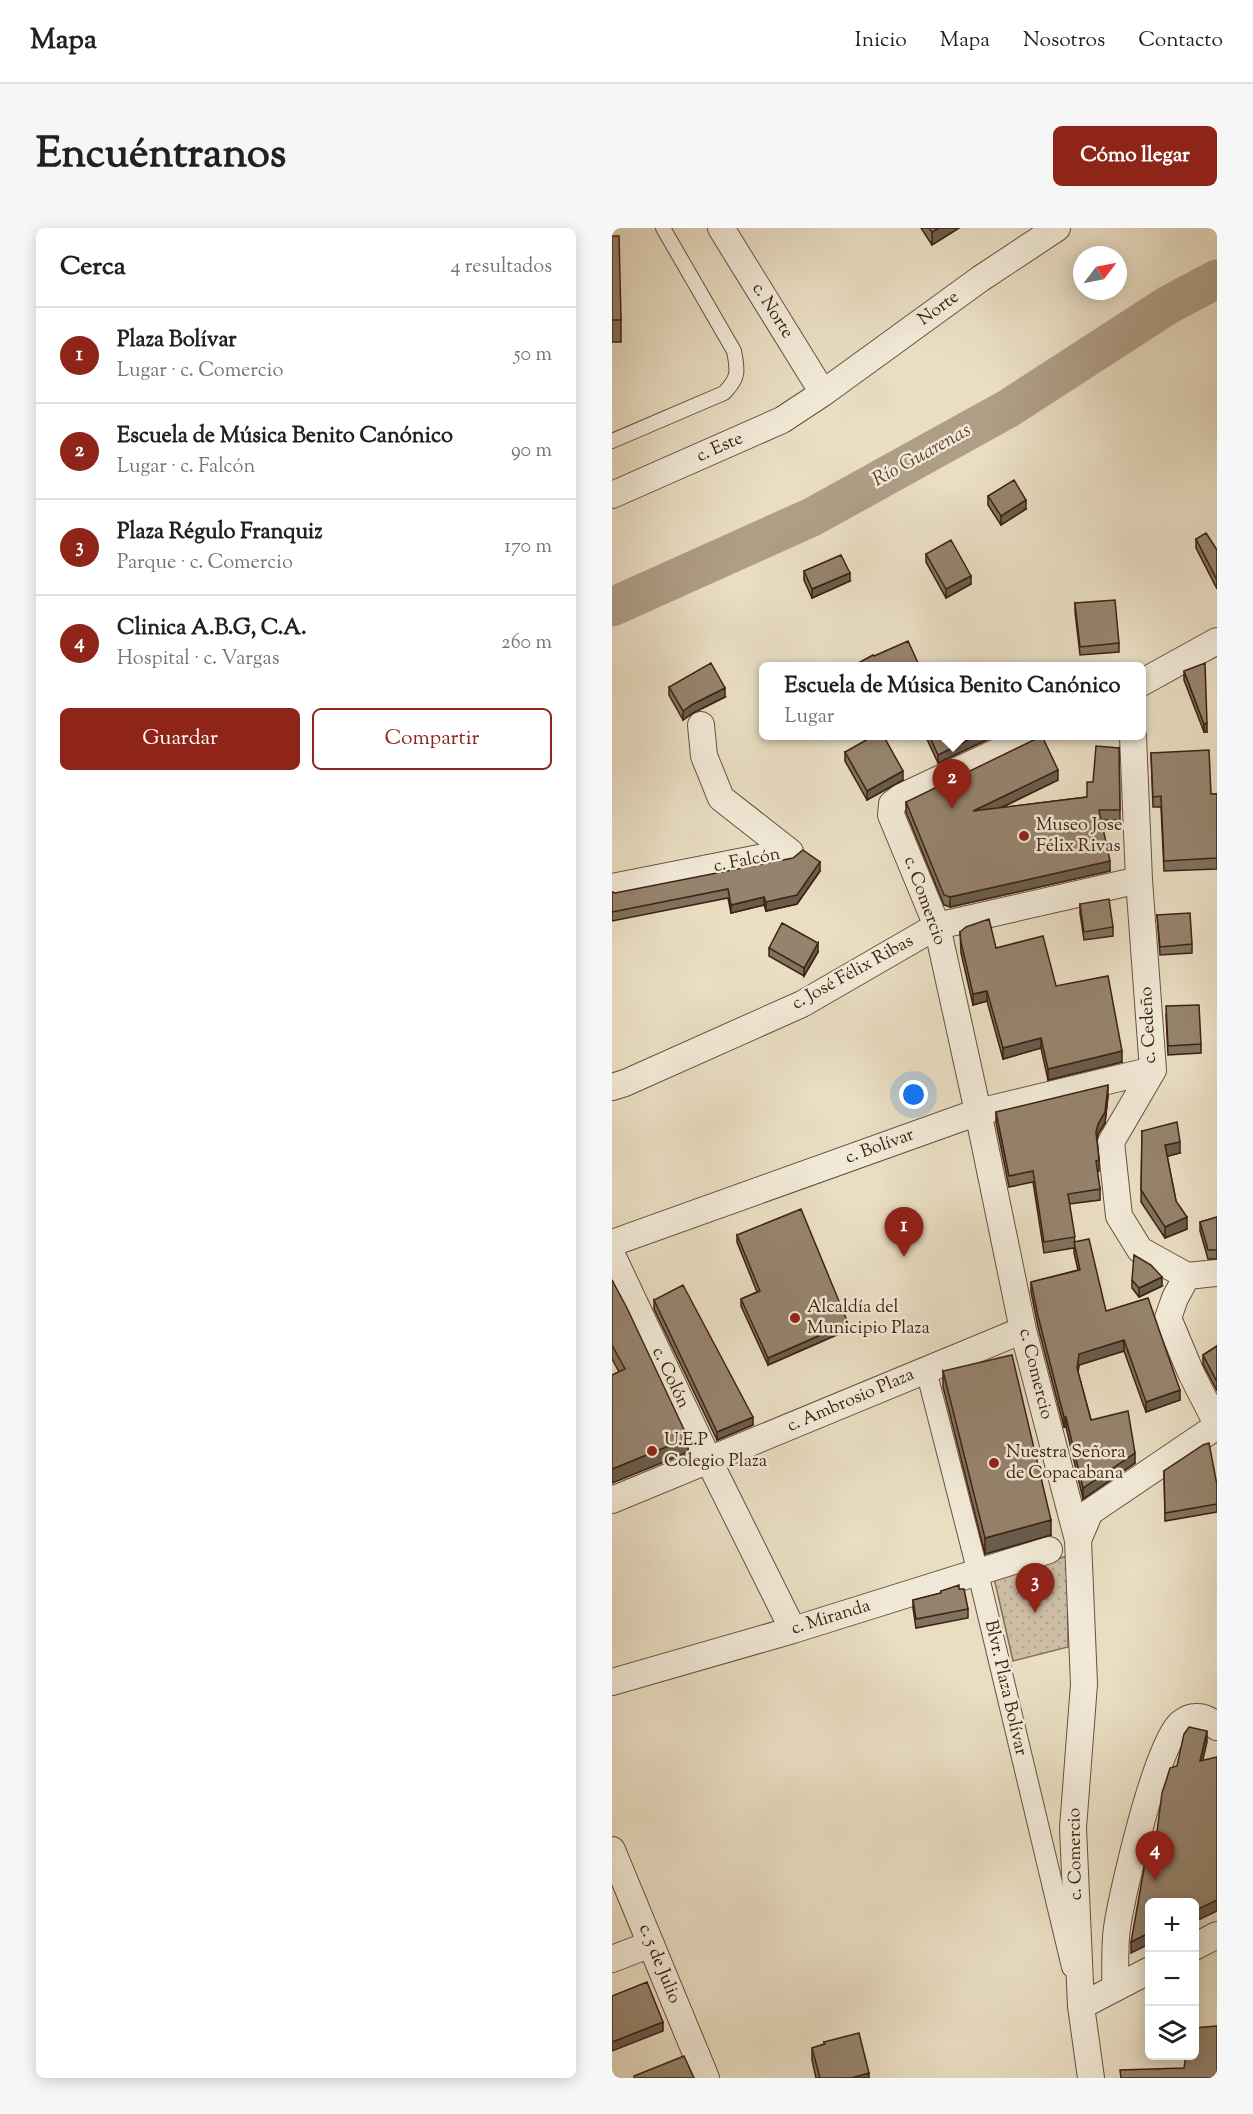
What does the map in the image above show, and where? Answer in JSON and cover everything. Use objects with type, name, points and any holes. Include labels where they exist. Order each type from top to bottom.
[{"type":"street","name":"c. Norte","points":[[722,228],[824,393]]},
{"type":"street","name":"Norte","points":[[824,393],[980,279],[1058,228]]},
{"type":"street","name":"c. Este","points":[[612,495],[782,420],[824,393]]},
{"type":"street","points":[[1146,680],[1217,641]]},
{"type":"street","name":"c. Falcón","points":[[612,887],[790,852],[721,798],[704,756],[701,725]]},
{"type":"street","name":"c. Comercio","points":[[1021,740],[901,797],[892,804],[891,814],[937,926],[1023,1330],[1078,1540],[1084,1684],[1073,1828],[1081,2006],[1091,2078]]},
{"type":"street","name":"c. Cedeño","points":[[1133,740],[1139,879],[1153,1070],[1111,1142],[1119,1216],[1140,1250],[1187,1276]]},
{"type":"street","name":"c. José Félix Ribas","points":[[612,1087],[626,1083],[802,1004],[937,926],[1139,879]]},
{"type":"street","name":"c. Bolívar","points":[[612,1243],[978,1112],[1153,1070]]},
{"type":"street","name":"c. Colón","points":[[612,1255],[709,1461],[793,1630]]},
{"type":"street","points":[[1078,1540],[1090,1512],[1217,1425],[1191,1373],[1168,1318],[1175,1298],[1187,1276],[1217,1273]]},
{"type":"street","name":"c. Ambrosio Plaza","points":[[612,1500],[1023,1330]]},
{"type":"street","name":"Blvr. Plaza Bolívar","points":[[926,1370],[978,1573],[1081,2006]]},
{"type":"street","name":"c. Miranda","points":[[612,1682],[793,1630],[1048,1550]]},
{"type":"street","points":[[1115,1988],[1116,1931],[1124,1885],[1160,1762],[1180,1723],[1194,1716],[1205,1718],[1217,1727]]},
{"type":"street","name":"c. 5 de Julio","points":[[612,1850],[706,2078]]},
{"type":"street","points":[[1199,1944],[1217,1935]]},
{"type":"street","points":[[612,1959],[651,1944]]},
{"type":"street","points":[[1081,2006],[1145,1972]]},
{"type":"lane","points":[[612,441],[724,393],[735,382],[737,365],[734,351],[663,228]]},
{"type":"shaded area","points":[[1067,1556],[1068,1647],[1013,1661],[994,1578]]},
{"type":"building","points":[[612,236],[619,236],[621,320],[612,320]]},
{"type":"building","points":[[1014,480],[1026,500],[1001,516],[988,496]]},
{"type":"building","points":[[1206,533],[1217,550],[1217,580],[1196,539]]},
{"type":"building","points":[[951,540],[971,576],[946,589],[926,554]]},
{"type":"building","points":[[841,555],[850,573],[812,589],[804,571]]},
{"type":"building","points":[[1115,600],[1119,643],[1080,647],[1075,603]]},
{"type":"building","points":[[908,641],[918,662],[860,662]]},
{"type":"building","points":[[711,663],[725,688],[683,711],[669,687]]},
{"type":"building","points":[[1205,663],[1207,723],[1204,724],[1184,671]]},
{"type":"building","points":[[866,740],[886,740],[903,771],[867,791],[845,752]]},
{"type":"building","points":[[931,740],[968,740],[938,755]]},
{"type":"building","points":[[1034,740],[1044,740],[1058,770],[973,811],[1087,797],[1087,782],[1093,782],[1096,746],[1119,748],[1120,810],[1099,810],[1110,861],[950,897],[944,895],[906,802]]},
{"type":"building","points":[[1209,750],[1211,794],[1217,794],[1217,858],[1164,861],[1161,796],[1153,797],[1151,753]]},
{"type":"building","points":[[803,850],[820,862],[797,895],[766,902],[764,897],[731,905],[728,889],[612,912],[612,892],[793,858]]},
{"type":"building","points":[[1109,899],[1113,927],[1084,932],[1080,904]]},
{"type":"building","points":[[1190,913],[1192,944],[1160,947],[1157,915]]},
{"type":"building","points":[[989,919],[996,948],[1043,936],[1056,986],[1108,976],[1122,1051],[1048,1069],[1041,1038],[1003,1048],[987,991],[973,994],[961,942],[960,932],[966,927]]},
{"type":"building","points":[[782,923],[818,943],[804,968],[769,948]]},
{"type":"building","points":[[1199,1005],[1201,1044],[1168,1046],[1166,1006]]},
{"type":"building","points":[[1108,1085],[1105,1112],[1096,1132],[1099,1160],[1096,1161],[1100,1189],[1068,1194],[1075,1237],[1044,1242],[1033,1171],[1009,1176],[996,1112]]},
{"type":"building","points":[[1177,1122],[1180,1142],[1165,1145],[1176,1201],[1187,1217],[1165,1227],[1141,1190],[1142,1131]]},
{"type":"building","points":[[801,1209],[848,1323],[768,1358],[741,1299],[760,1291],[737,1235]]},
{"type":"building","points":[[1217,1217],[1217,1250],[1208,1250],[1200,1222]]},
{"type":"building","points":[[1089,1239],[1106,1311],[1148,1298],[1180,1390],[1146,1402],[1124,1340],[1079,1354],[1077,1368],[1091,1420],[1128,1411],[1135,1453],[1083,1488],[1031,1282],[1080,1270],[1074,1242]]},
{"type":"building","points":[[1134,1255],[1151,1265],[1162,1277],[1139,1288],[1132,1280]]},
{"type":"building","points":[[612,1280],[688,1438],[612,1469],[612,1375],[625,1369],[612,1345]]},
{"type":"building","points":[[683,1285],[753,1417],[717,1432],[654,1300]]},
{"type":"building","points":[[1217,1346],[1217,1382],[1203,1355]]},
{"type":"building","name":"Nuestra Señora de Copacabana","points":[[1012,1355],[1051,1520],[985,1538],[943,1371]]},
{"type":"building","points":[[1209,1443],[1217,1485],[1217,1504],[1165,1513],[1164,1471]]},
{"type":"building","points":[[959,1585],[959,1589],[964,1589],[968,1609],[916,1619],[913,1600],[941,1593],[941,1591]]},
{"type":"building","points":[[1189,1727],[1207,1731],[1200,1761],[1217,1757],[1217,1900],[1199,1909],[1199,1898],[1145,1898],[1145,1935],[1131,1942],[1150,1835],[1157,1832],[1162,1793],[1170,1768],[1177,1766],[1184,1734]]},
{"type":"building","points":[[647,1982],[663,2022],[612,2042],[612,1996]]},
{"type":"building","points":[[1217,2026],[1217,2078],[1121,2078],[1120,2070],[1184,2068],[1185,2060],[1199,2060],[1199,2028]]},
{"type":"building","points":[[859,2033],[869,2073],[851,2078],[820,2078],[812,2048],[825,2044],[824,2042]]},
{"type":"building","points":[[684,2056],[694,2078],[634,2078],[634,2076]]},
{"type":"waterway","name":"Río Guarenas","points":[[612,607],[812,517],[1009,408],[1168,305],[1217,279]]},
{"type":"place","name":"Escuela de Música Benito Canónico","points":[[952,809]]},
{"type":"place","name":"Museo Jose Félix Rivas","points":[[1024,836]]},
{"type":"place","name":"Plaza Bolívar","points":[[904,1257]]},
{"type":"place","name":"Alcaldía del Municipio Plaza","points":[[795,1318]]},
{"type":"place","name":"U.E.P Colegio Plaza","points":[[652,1451]]},
{"type":"place","name":"Nuestra Señora de Copacabana","points":[[994,1463]]},
{"type":"place","name":"Plaza Régulo Franquiz","points":[[1035,1613]]},
{"type":"place","name":"Clinica A.B.G, C.A.","points":[[1155,1881]]}]
